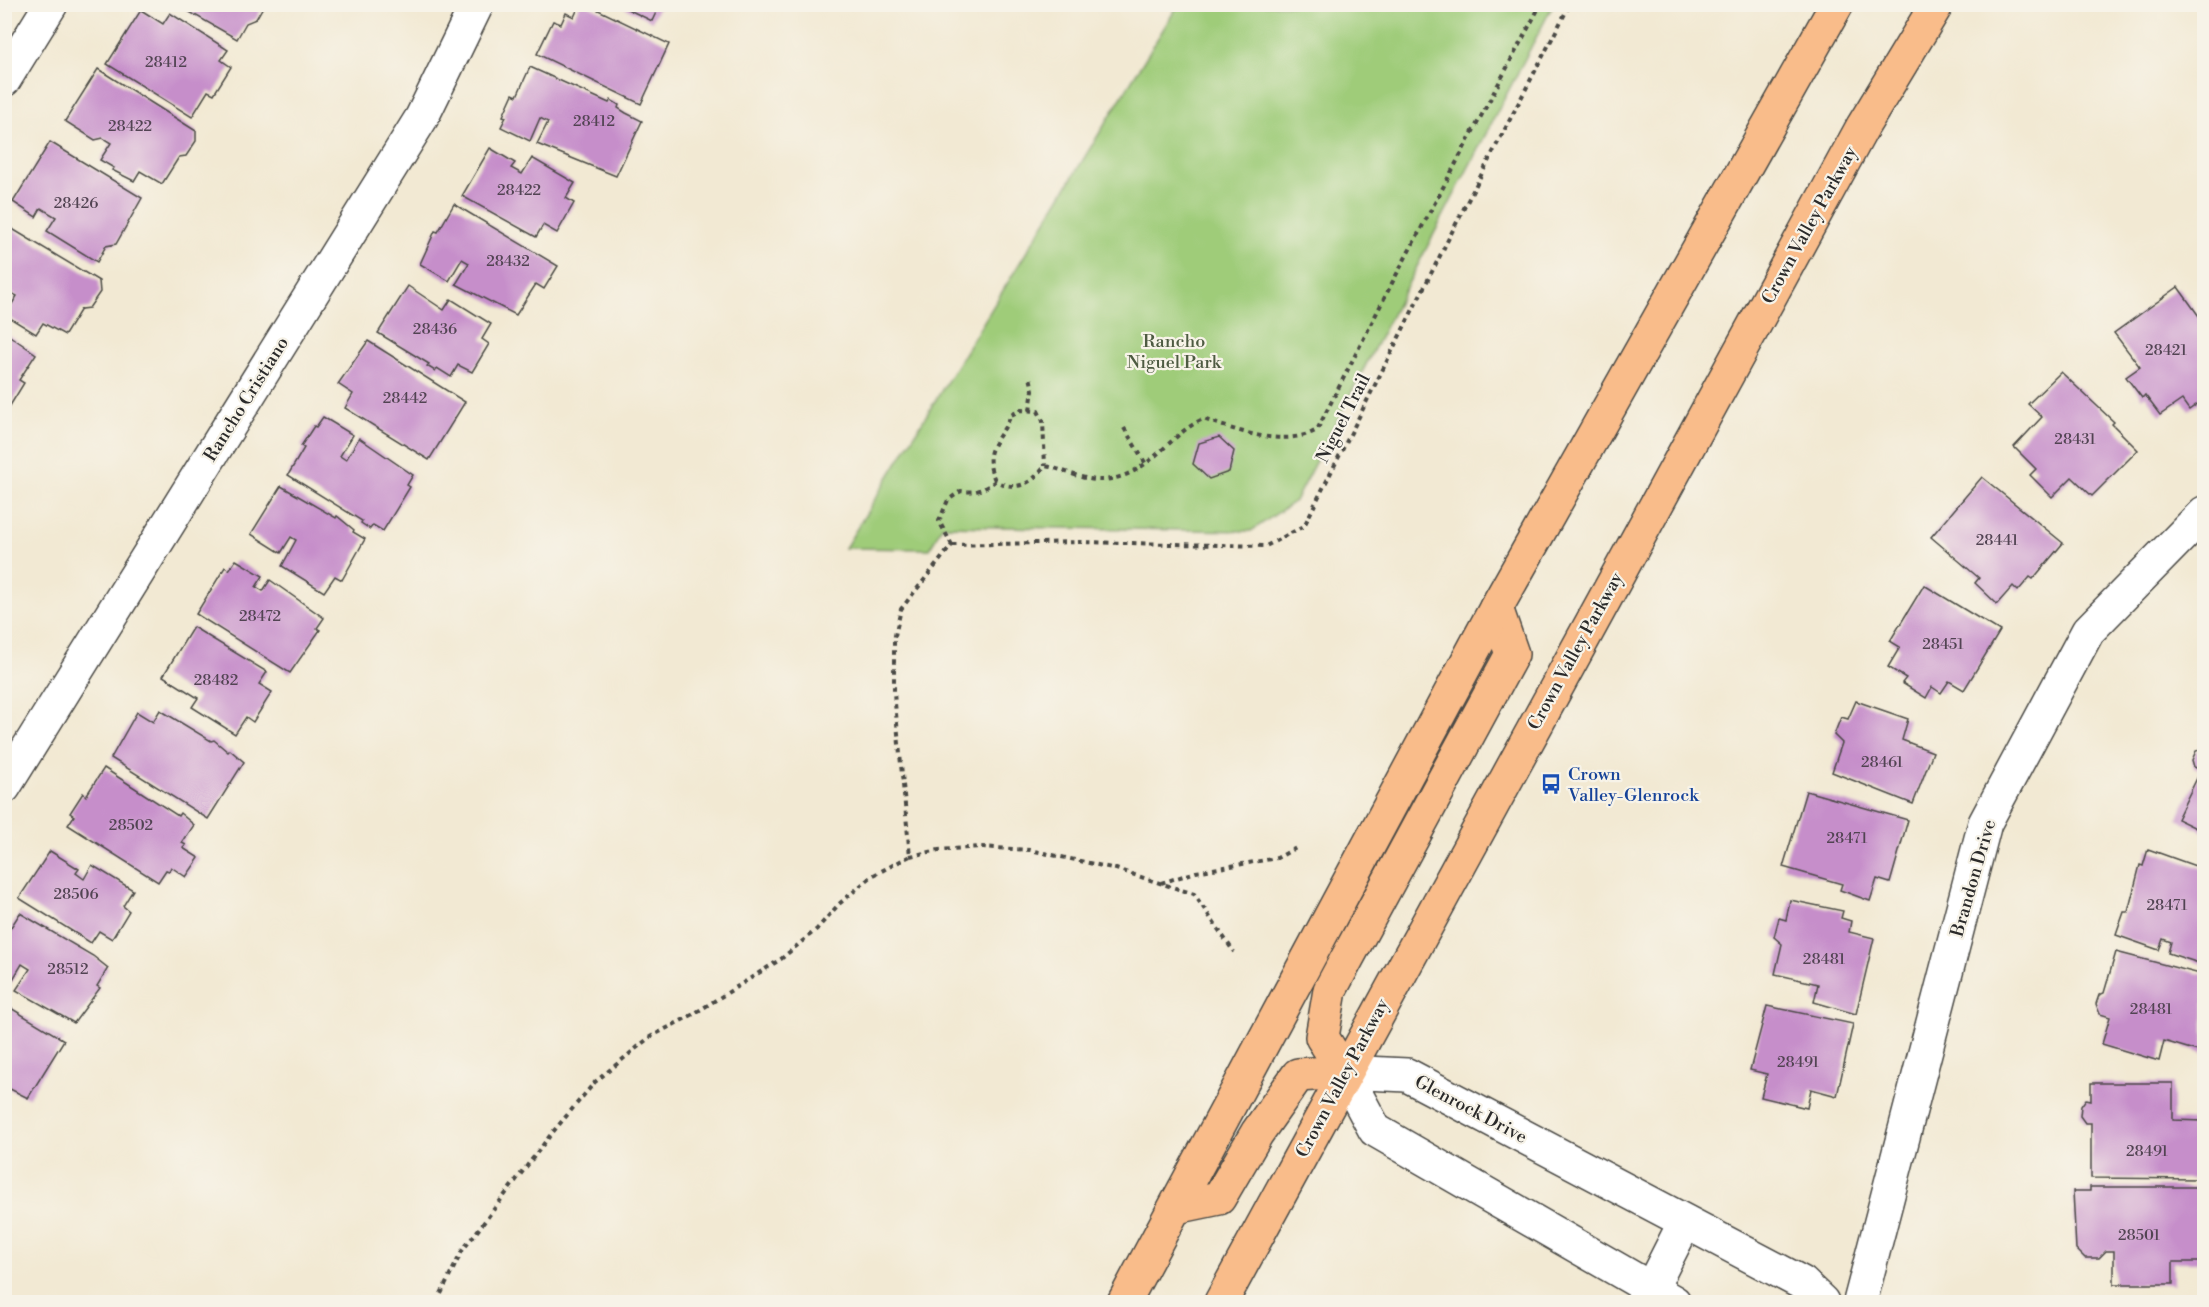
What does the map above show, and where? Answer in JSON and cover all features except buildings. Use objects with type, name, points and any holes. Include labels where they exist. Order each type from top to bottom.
[{"type":"main road","points":[[1124,1302],[1496,608],[1837,4]]},
{"type":"main road","name":"Crown Valley Parkway","points":[[1221,1302],[1344,1072],[1857,137],[1937,4]]},
{"type":"main road","points":[[1176,1207],[1219,1198],[1257,1133],[1298,1076],[1344,1072],[1322,1037],[1330,990],[1512,654],[1496,608]]},
{"type":"street","points":[[4,80],[51,4]]},
{"type":"street","name":"Rancho Cristiano","points":[[4,787],[422,117],[477,4]]},
{"type":"street","name":"Brandon Drive","points":[[1860,1302],[1985,824],[2088,631],[2205,513]]},
{"type":"street","points":[[1344,1072],[1375,1130],[1662,1296],[1685,1222]]},
{"type":"street","name":"Glenrock Drive","points":[[1344,1072],[1407,1075],[1802,1283],[1822,1302]]},
{"type":"path","points":[[1045,466],[1100,480],[1135,471],[1192,424],[1203,419],[1249,434],[1292,438],[1317,430],[1392,283],[1541,4]]},
{"type":"path","name":"Niguel Trail","points":[[952,545],[1080,542],[1266,546],[1304,526],[1465,206],[1570,4]]},
{"type":"path","points":[[1030,377],[1033,390],[1030,410]]},
{"type":"path","points":[[1021,410],[1038,411],[1043,421],[1045,466],[1026,485],[1014,488],[996,481],[988,466],[990,450],[1006,428],[1011,415],[1021,410]]},
{"type":"path","points":[[1124,428],[1146,464]]},
{"type":"path","points":[[910,856],[894,693],[894,640],[901,609],[952,545],[939,521],[948,500],[961,491],[971,492],[987,488],[996,481]]},
{"type":"path","points":[[437,1302],[462,1251],[552,1133],[595,1082],[650,1037],[692,1015],[781,959],[818,929],[839,904],[872,876],[910,856],[939,850],[980,847],[1030,850],[1116,869],[1194,894],[1234,952]]},
{"type":"path","points":[[1161,883],[1196,872],[1277,858],[1296,848]]},
{"type":"green space","name":"Rancho Niguel Park","points":[[1178,5],[1553,5],[1295,501],[1251,531],[942,526],[930,549],[845,548]]},
{"type":"place","name":"Crown Valley-Glenrock","points":[[1551,784]]}]
